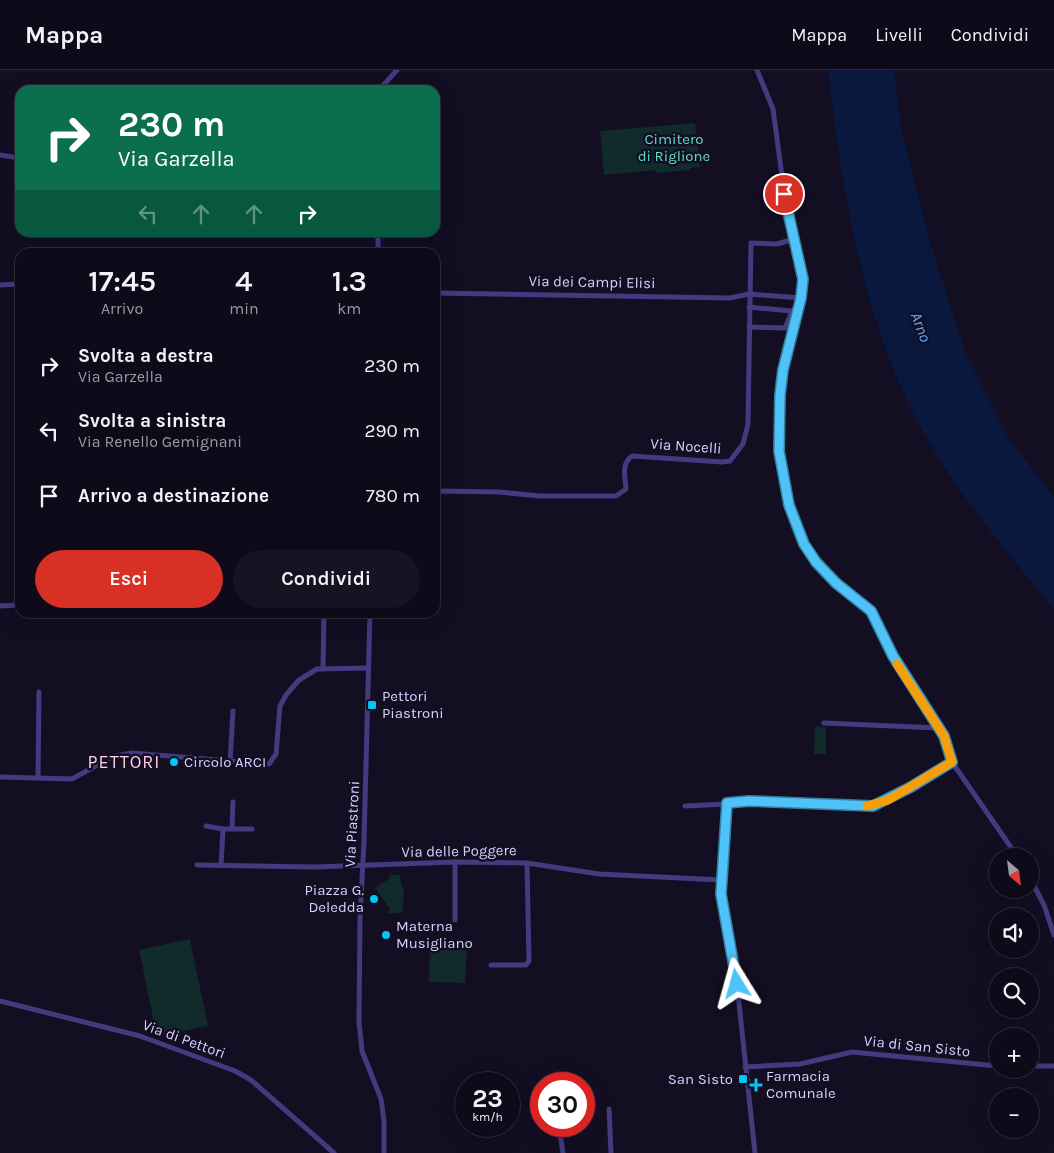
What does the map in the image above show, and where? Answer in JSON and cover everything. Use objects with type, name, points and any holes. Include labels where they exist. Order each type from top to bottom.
[{"type":"street","points":[[384,85],[397,70]]},
{"type":"street","points":[[756,70],[773,109],[786,206],[803,279],[801,301],[783,370],[780,395],[779,451],[789,505],[808,550],[825,572],[871,611],[893,656],[938,728],[946,743],[952,762],[1011,848]]},
{"type":"street","points":[[0,155],[15,157]]},
{"type":"street","name":"Via Nocelli","points":[[440,491],[499,492],[540,496],[616,496],[626,488],[624,468],[626,462],[632,456],[730,461],[743,444],[747,431],[750,243],[778,244],[794,238]]},
{"type":"street","points":[[0,285],[15,284]]},
{"type":"street","name":"Via dei Campi Elisi","points":[[440,292],[730,298],[748,294],[801,301]]},
{"type":"street","points":[[749,327],[785,328],[792,311],[801,301]]},
{"type":"street","points":[[749,308],[792,311]]},
{"type":"street","points":[[0,606],[15,605]]},
{"type":"street","points":[[323,668],[324,618]]},
{"type":"street","name":"Via Piastroni","points":[[370,618],[359,945],[360,1039],[363,1056],[376,1082],[381,1099],[384,1121],[384,1153]]},
{"type":"street","points":[[0,777],[72,778],[112,758],[131,753],[154,753],[264,765],[272,762],[277,746],[282,702],[306,674],[323,668],[368,668]]},
{"type":"street","points":[[38,778],[39,692]]},
{"type":"street","points":[[230,762],[233,711]]},
{"type":"street","points":[[824,723],[938,728]]},
{"type":"street","points":[[685,806],[749,801],[873,806],[911,787],[952,762]]},
{"type":"street","points":[[232,828],[233,802]]},
{"type":"street","points":[[726,804],[721,894],[730,936],[739,1003],[755,1153]]},
{"type":"street","points":[[206,826],[222,829],[252,829]]},
{"type":"street","points":[[221,865],[222,829]]},
{"type":"street","points":[[454,862],[455,920]]},
{"type":"street","points":[[491,965],[528,964],[527,863]]},
{"type":"street","name":"Via delle Poggere","points":[[197,865],[527,863],[599,874],[721,880]]},
{"type":"street","points":[[1039,896],[1054,935]]},
{"type":"street","name":"Via di Pettori","points":[[0,1001],[140,1036],[234,1071],[251,1080],[334,1153]]},
{"type":"street","name":"Via di San Sisto","points":[[745,1067],[800,1064],[852,1052],[989,1065]]},
{"type":"street","points":[[1039,1066],[1054,1066]]},
{"type":"street","points":[[610,1109],[611,1153]]},
{"type":"street","points":[[561,1137],[563,1153]]},
{"type":"green space","name":"Cimitero di Riglione","points":[[695,123],[700,167],[690,168],[690,170],[657,173],[656,170],[604,175],[600,131]]},
{"type":"green space","points":[[815,726],[826,727],[826,754],[814,754]]},
{"type":"green space","points":[[389,875],[399,875],[404,893],[402,913],[387,913],[390,909],[375,888],[390,878]]},
{"type":"green space","points":[[190,939],[208,1026],[157,1036],[139,950]]},
{"type":"green space","points":[[430,946],[467,947],[465,983],[429,982]]},
{"type":"water","name":"Arno","points":[[828,70],[894,70],[902,134],[928,235],[965,352],[1007,436],[1054,497],[1054,610],[993,534],[954,481],[936,453],[905,396],[889,357],[863,277],[839,154]]},
{"type":"waterway","points":[[382,248],[383,237]]},
{"type":"slow traffic","points":[[867,806],[873,806],[888,800],[952,762],[944,736],[897,664]]},
{"type":"place","name":"Pettori Piastroni","points":[[372,705]]},
{"type":"place","name":"Circolo ARCI","points":[[174,762]]},
{"type":"place","name":"Piazza G. Deledda","points":[[374,899]]},
{"type":"place","name":"Materna Musigliano","points":[[386,935]]},
{"type":"place","name":"San Sisto","points":[[743,1079]]},
{"type":"place","name":"Farmacia Comunale","points":[[756,1085]]},
{"type":"district","name":"PETTORI","points":[[124,762]]},
{"type":"route","points":[[737,984],[730,936],[721,894],[727,803],[731,801],[749,801],[873,806],[888,800],[952,762],[944,736],[899,667],[871,611],[836,583],[816,562],[804,544],[789,505],[779,451],[780,395],[781,379],[799,310],[803,279],[802,267],[791,230],[784,194]]}]
